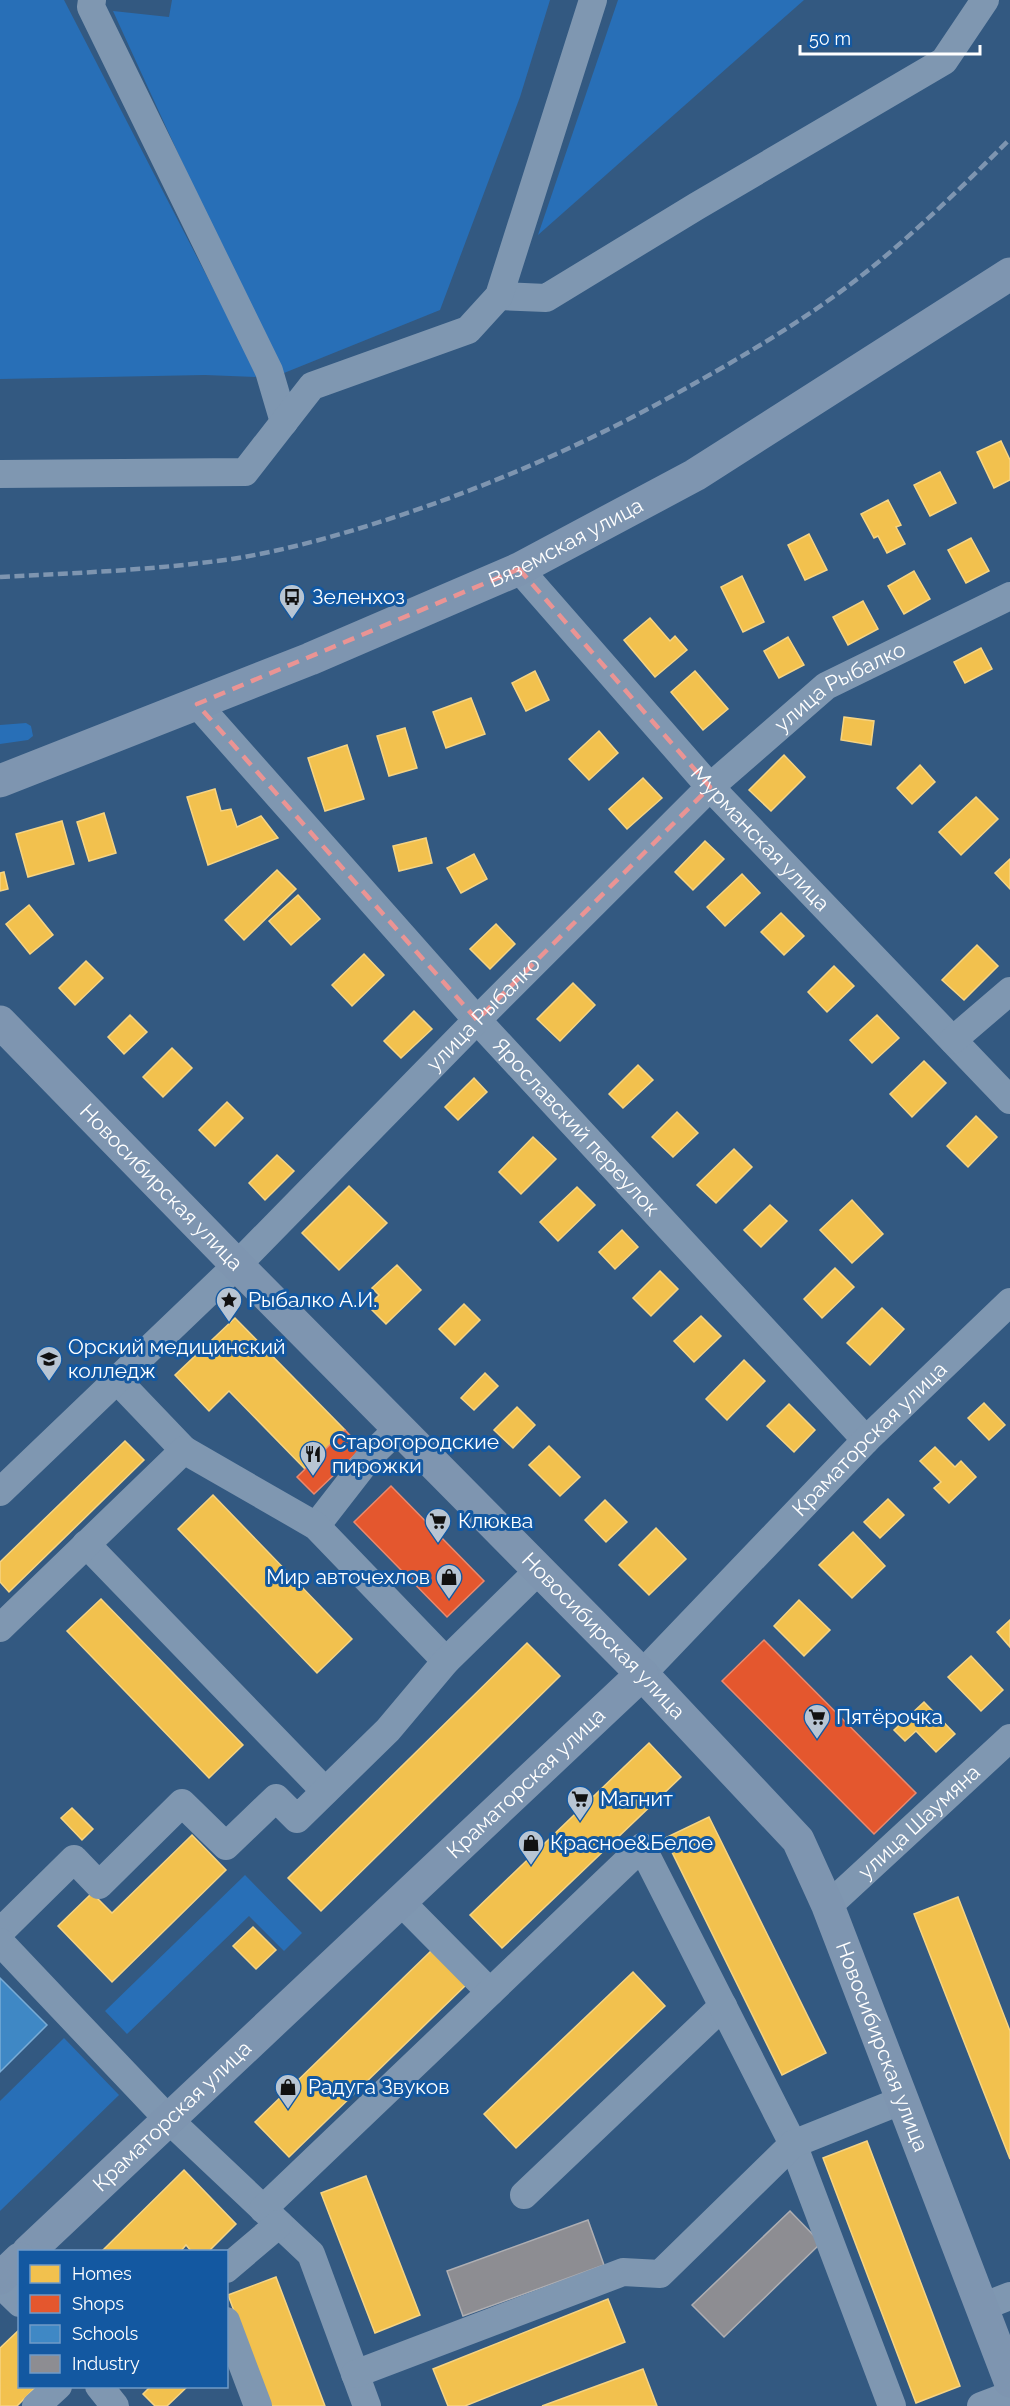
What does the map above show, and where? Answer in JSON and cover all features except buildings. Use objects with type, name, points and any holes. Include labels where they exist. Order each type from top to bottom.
[{"type":"main road","name":"Вяземская улица","points":[[86,746],[310,659],[519,569],[694,476],[1010,274]]},
{"type":"main road","points":[[0,759],[86,746]]},
{"type":"main road","points":[[0,781],[86,746]]},
{"type":"main road","name":"Новосибирская улица","points":[[0,1022],[642,1674],[798,1840],[828,1906],[903,2100],[996,2302],[1010,2381]]},
{"type":"main road","name":"Краматорская улица","points":[[30,2250],[642,1674]]},
{"type":"main road","points":[[0,2278],[18,2261]]},
{"type":"street","points":[[92,0],[91,7],[269,371],[284,422]]},
{"type":"street","points":[[0,474],[245,472],[312,386],[468,330],[499,296],[593,0]]},
{"type":"street","points":[[499,296],[546,298],[944,61],[985,0]]},
{"type":"street","name":"Мурманская улица","points":[[519,569],[710,787],[1010,1100]]},
{"type":"street","name":"улица Рыбалко","points":[[0,1492],[237,1265],[710,787],[826,686],[1010,596]]},
{"type":"street","name":"Ярославский переулок","points":[[197,704],[477,1020],[866,1440]]},
{"type":"street","points":[[953,1040],[1010,991]]},
{"type":"street","name":"Краматорская улица","points":[[642,1674],[866,1440],[1010,1302]]},
{"type":"street","points":[[117,1380],[184,1450],[316,1526],[446,1660]]},
{"type":"street","points":[[316,1526],[372,1454],[399,1428]]},
{"type":"street","points":[[2,1622],[184,1450]]},
{"type":"street","points":[[86,1544],[326,1791]]},
{"type":"street","points":[[0,1932],[75,1859],[99,1885],[182,1803],[226,1846],[276,1798],[297,1819],[388,1730],[446,1660],[539,1570]]},
{"type":"street","name":"улица Шаумяна","points":[[828,1906],[1010,1737]]},
{"type":"street","points":[[228,2267],[271,2217],[490,1992],[642,1847],[793,2144],[892,2406]]},
{"type":"street","points":[[400,1901],[490,1992]]},
{"type":"street","points":[[0,1942],[168,2119],[311,2254],[367,2406]]},
{"type":"street","points":[[524,2195],[723,2006]]},
{"type":"street","points":[[356,2374],[622,2272],[660,2274],[793,2144],[903,2100]]},
{"type":"street","points":[[0,2284],[18,2301]]},
{"type":"street","points":[[228,2326],[258,2406]]},
{"type":"street","points":[[36,2406],[56,2388]]},
{"type":"street","points":[[101,2388],[115,2406]]},
{"type":"street","points":[[981,2406],[1010,2395]]},
{"type":"highlighted area","points":[[519,569],[710,787],[477,1020],[197,704]]},
{"type":"shaded area","points":[[0,0],[64,0],[259,377],[205,375],[0,379]]},
{"type":"shaded area","points":[[172,0],[550,0],[520,97],[440,310],[284,373],[209,221],[113,11],[169,17]]},
{"type":"shaded area","points":[[618,0],[804,0],[538,235]]},
{"type":"shaded area","points":[[26,723],[31,726],[33,736],[28,740],[0,744],[0,725]]},
{"type":"shaded area","points":[[245,1875],[302,1933],[284,1951],[249,1916],[127,2034],[105,2011]]},
{"type":"shaded area","points":[[64,2038],[119,2095],[0,2211],[0,2101]]},
{"type":"railway","points":[[0,577],[203,563],[255,555],[324,539],[391,518],[450,498],[522,469],[593,437],[663,401],[815,310],[898,245],[1010,139]]},
{"type":"place","name":"Зеленхоз","points":[[292,620]]},
{"type":"place","name":"Рыбалко А.И.","points":[[229,1323]]},
{"type":"place","name":"Орский медицинский колледж","points":[[49,1382]]},
{"type":"place","name":"Старогородские пирожки","points":[[313,1477]]},
{"type":"place","name":"Клюква","points":[[438,1544]]},
{"type":"place","name":"Мир авточехлов","points":[[449,1600]]},
{"type":"place","name":"Пятёрочка","points":[[817,1740]]},
{"type":"place","name":"Магнит","points":[[580,1822]]},
{"type":"place","name":"Красное&Белое","points":[[531,1866]]},
{"type":"place","name":"Радуга Звуков","points":[[288,2110]]}]
